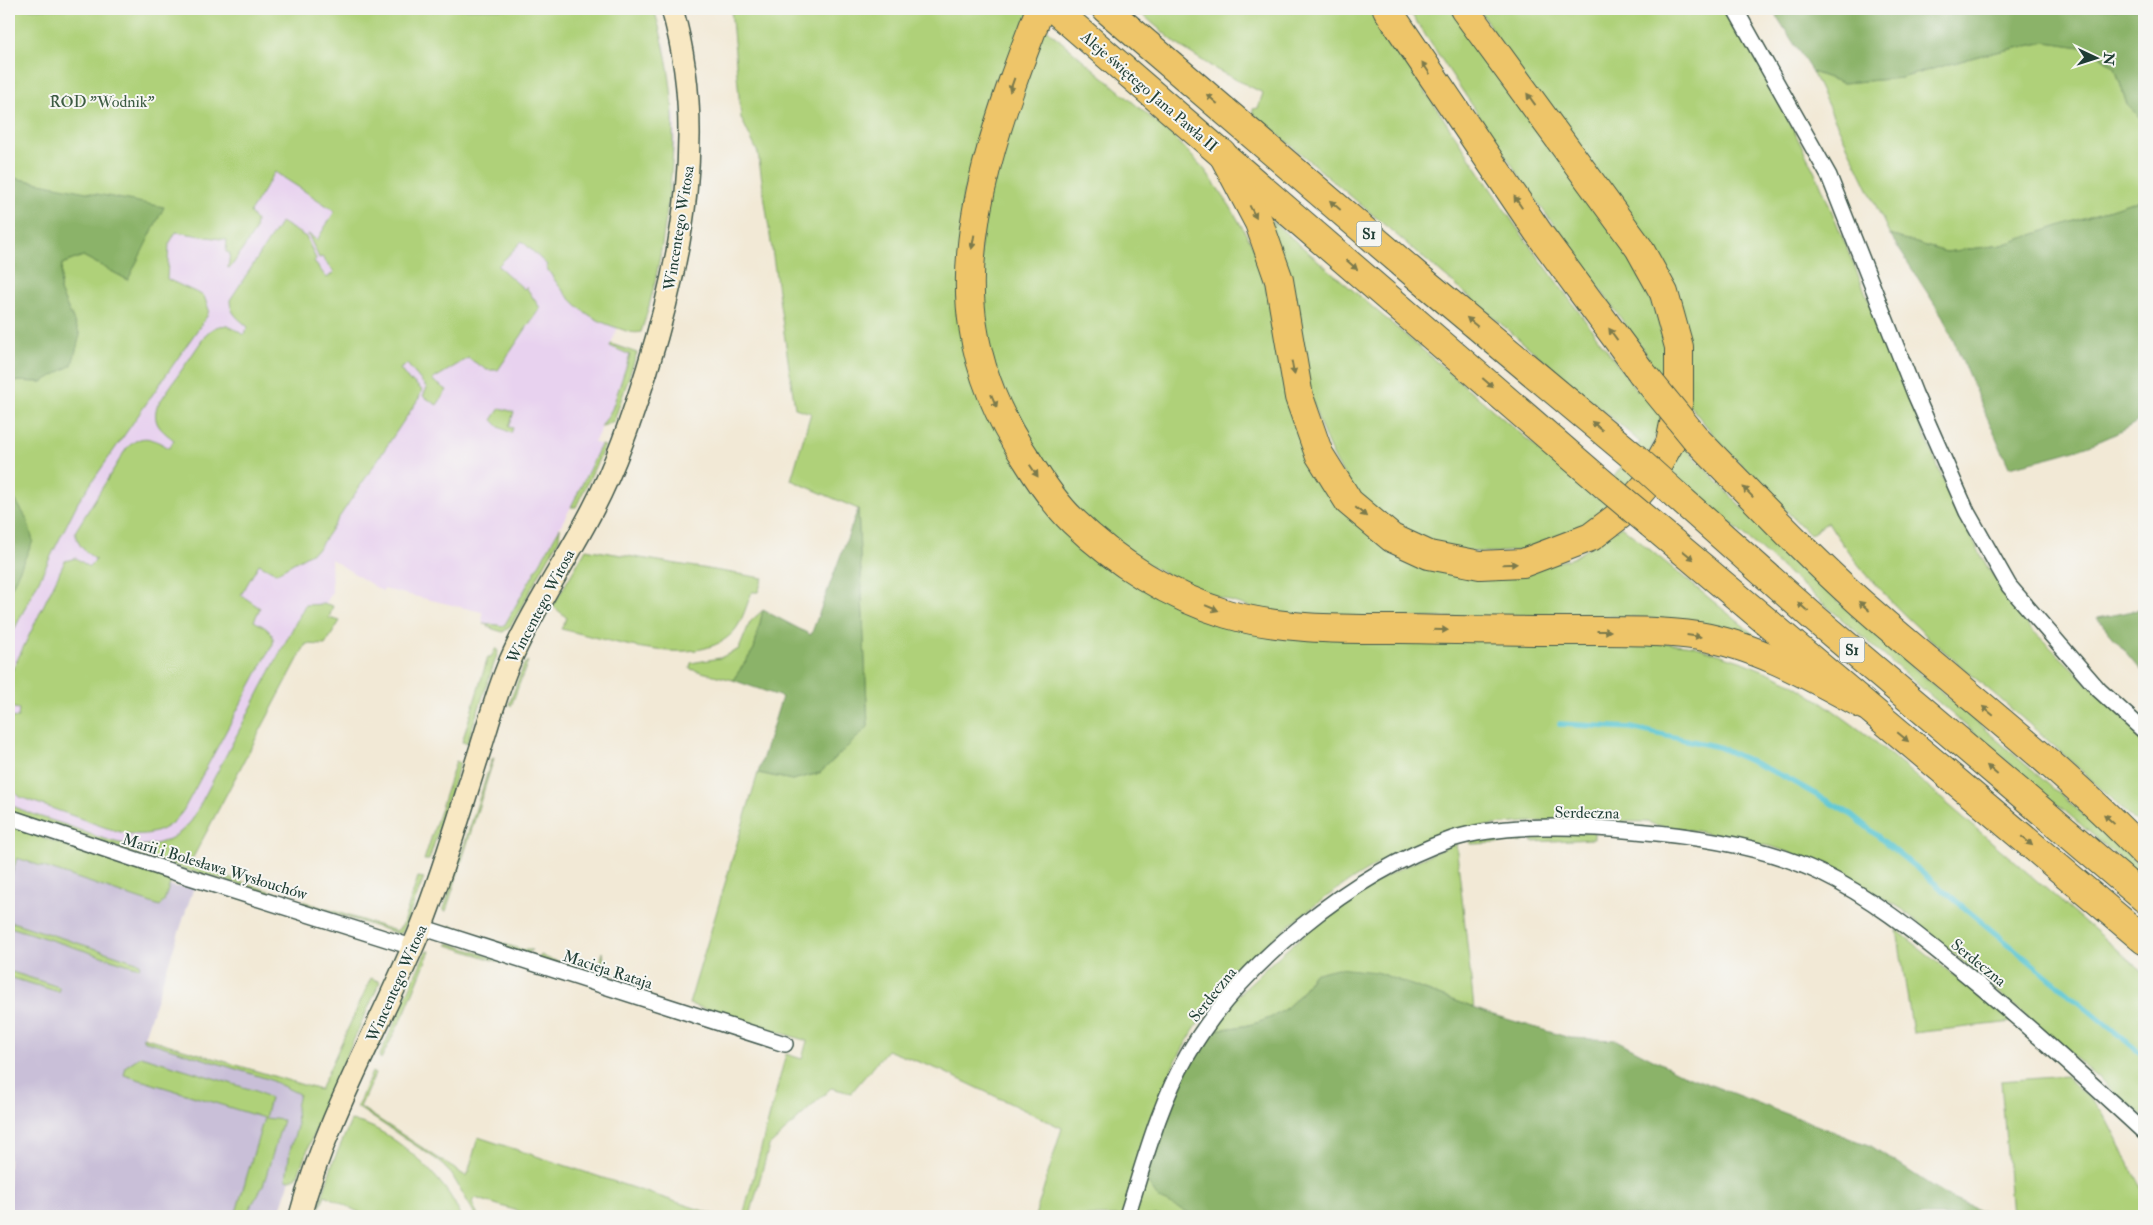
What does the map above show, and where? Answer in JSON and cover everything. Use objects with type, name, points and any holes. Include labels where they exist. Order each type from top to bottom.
[{"type":"highway","points":[[1040,9],[1002,116],[983,185],[970,258],[973,326],[990,390],[1007,430],[1035,474],[1072,520],[1116,556],[1166,589],[1227,614],[1324,629],[1645,631],[1700,636],[1746,649],[1798,670],[1865,706]]},
{"type":"highway","name":"Aleje świętego Jana Pawła II","points":[[1054,9],[1222,153]]},
{"type":"highway","name":"S1","points":[[1106,9],[1416,275],[1634,457],[1821,623],[2144,898]]},
{"type":"highway","points":[[1387,9],[1538,232],[1642,374],[1697,440],[1768,513],[1860,602],[2048,762],[2144,853]]},
{"type":"highway","points":[[1222,153],[1259,223],[1279,280],[1299,397],[1319,454],[1349,502],[1392,538],[1429,555],[1480,565],[1523,563],[1591,537],[1620,515],[1647,484],[1670,443],[1679,399],[1678,347],[1664,293],[1639,248],[1464,9]]},
{"type":"highway","name":"S1","points":[[1222,153],[1650,524],[2144,940]]},
{"type":"street","name":"Wincentego Witosa","points":[[300,1216],[321,1154],[341,1106],[421,927],[508,665],[532,616],[593,509],[636,406],[661,324],[679,243],[686,189],[689,139],[687,80],[672,9]]},
{"type":"street","points":[[1735,9],[1829,176],[1915,394],[1967,512],[2009,586],[2099,690],[2144,731]]},
{"type":"street","name":"Marii i Bolesława Wysłouchów","points":[[9,817],[412,948]]},
{"type":"street","name":"Serdeczna","points":[[1127,1216],[1155,1128],[1186,1057],[1219,1006],[1238,986],[1298,928],[1338,899],[1397,863],[1454,838],[1493,831],[1593,827],[1699,838],[1760,852],[1819,872],[1872,902],[1932,946],[2019,1018],[2144,1132]]},
{"type":"street","name":"Macieja Rataja","points":[[421,927],[785,1044]]},
{"type":"shaded area","points":[[654,9],[665,46],[675,119],[675,143],[660,261],[649,310],[636,329],[619,324],[610,346],[630,354],[612,409],[594,442],[601,445],[586,480],[504,627],[483,623],[482,612],[384,589],[382,591],[331,559],[332,592],[189,865],[132,853],[9,809],[9,575],[128,280],[164,207]]},
{"type":"shaded area","points":[[9,831],[175,887],[194,887],[144,1037],[320,1090],[278,1216],[9,1216]]},
{"type":"green space","name":"ROD \"Wodnik\"","points":[[9,9],[654,9],[668,65],[673,116],[672,167],[658,265],[641,332],[632,332],[606,324],[585,312],[560,288],[546,267],[547,265],[522,241],[498,266],[524,289],[526,287],[540,308],[498,370],[487,370],[468,358],[432,380],[447,390],[437,405],[423,396],[427,388],[407,364],[400,369],[410,382],[412,381],[422,390],[419,398],[318,549],[276,573],[259,564],[241,595],[260,608],[254,621],[271,633],[273,644],[183,811],[172,823],[148,834],[135,834],[109,829],[20,797],[9,786],[9,717],[18,718],[19,709],[9,707],[9,677],[65,561],[76,558],[89,567],[96,560],[80,545],[75,532],[126,449],[137,440],[147,438],[169,448],[174,440],[162,430],[157,422],[157,406],[207,333],[217,327],[225,326],[243,335],[248,327],[233,313],[230,300],[281,222],[306,237],[316,259],[314,262],[327,278],[334,272],[322,257],[319,258],[308,234],[317,240],[335,211],[275,172],[250,212],[256,221],[255,231],[231,267],[228,268],[230,253],[226,252],[227,240],[176,232],[169,244],[167,279],[204,296],[209,310],[207,316],[78,502],[9,640],[9,593],[18,570],[13,496],[9,495],[9,381],[42,382],[80,335],[60,291],[62,264],[83,256],[128,280],[59,188],[9,177]]},
{"type":"green space","points":[[731,9],[1023,9],[1176,139],[1205,170],[1230,206],[1253,246],[1269,298],[1295,416],[1309,456],[1327,490],[1357,522],[1397,554],[1448,573],[1503,577],[1573,558],[1621,526],[1768,646],[1765,648],[1687,624],[1646,618],[1580,616],[1343,619],[1284,615],[1243,605],[1188,585],[1162,572],[1113,541],[1071,503],[1038,458],[1012,409],[996,371],[986,331],[981,291],[980,249],[984,207],[992,167],[1018,89],[1000,73],[963,195],[960,249],[964,323],[979,381],[1003,439],[1060,521],[1106,563],[1152,590],[1204,614],[1249,626],[1311,637],[1629,639],[1694,646],[1746,663],[1788,681],[1823,703],[1871,738],[2144,973],[2144,1117],[1902,909],[1830,867],[1773,847],[1647,822],[1528,822],[1458,831],[1427,841],[1394,855],[1329,895],[1297,919],[1242,969],[1206,1011],[1171,1070],[1175,1071],[1149,1128],[1123,1216],[1035,1216],[1062,1128],[940,1070],[887,1050],[851,1093],[831,1088],[769,1146],[750,1216],[743,1216],[786,1054],[802,1059],[807,1041],[689,1004],[758,773],[792,780],[820,773],[868,726],[858,509],[791,480],[811,413],[795,408],[758,153],[741,118]]},
{"type":"green space","points":[[1136,9],[1370,9],[1517,228],[1637,391],[1647,355],[1526,186],[1408,9],[1454,9],[1609,226],[1635,268],[1656,313],[1666,353],[1664,400],[1650,450],[1625,491],[1590,523],[1548,543],[1502,552],[1455,549],[1409,533],[1367,503],[1352,487],[1340,469],[1322,429],[1259,210],[1597,499],[1640,442],[1253,113],[1253,109],[1258,108],[1263,93],[1217,70],[1178,45]]},
{"type":"green space","points":[[1479,9],[1726,9],[1769,81],[1820,183],[1953,503],[1988,568],[2029,627],[2144,737],[2144,831],[2073,763],[1906,617],[1864,572],[1828,522],[1810,535],[1721,444],[1686,401],[1685,335]]},
{"type":"green space","points":[[1772,9],[2144,9],[2144,122],[2127,105],[2115,67],[2089,48],[2046,42],[1982,55],[1901,78],[1843,83],[1812,72]]},
{"type":"green space","points":[[2046,42],[2089,48],[2115,67],[2127,105],[2144,122],[2144,198],[2002,245],[1946,252],[1890,235],[1812,72],[1843,83],[1901,78],[1982,55]]},
{"type":"green space","points":[[9,177],[164,207],[128,280],[83,256],[62,264],[60,291],[80,335],[72,365],[42,382],[9,381]]},
{"type":"green space","points":[[2144,198],[2144,417],[2129,427],[2097,442],[2062,454],[2009,467],[1943,317],[1890,235],[1946,252],[2002,245]]},
{"type":"green space","points":[[611,344],[637,353],[614,421],[601,427],[612,409],[630,355],[610,346]]},
{"type":"green space","points":[[500,408],[514,412],[509,427],[513,428],[511,433],[499,427],[492,420]]},
{"type":"green space","points":[[1678,440],[1771,538],[1855,617],[2122,848],[2144,870],[2144,879],[1667,469]]},
{"type":"green space","points":[[601,445],[605,446],[576,507],[571,507]]},
{"type":"green space","points":[[9,495],[13,496],[27,519],[33,541],[9,593]]},
{"type":"green space","points":[[858,509],[868,727],[820,773],[792,780],[758,773],[782,697],[733,680],[754,649],[763,610],[811,635]]},
{"type":"green space","points":[[560,528],[559,539],[510,627],[503,632],[483,623],[504,626]]},
{"type":"green space","points":[[586,549],[763,578],[758,592],[752,592],[738,626],[719,643],[700,649],[677,651],[627,645],[561,629],[567,618],[553,606]]},
{"type":"green space","points":[[326,604],[333,606],[329,618],[340,621],[325,645],[306,644],[189,865],[291,899],[187,870],[9,813],[9,804],[99,837],[132,845],[164,842],[178,834],[192,820],[305,605]]},
{"type":"green space","points":[[2144,609],[2144,674],[2097,618]]},
{"type":"green space","points":[[763,610],[754,649],[733,680],[690,669],[691,663],[720,658],[739,649],[750,622]]},
{"type":"green space","points":[[496,648],[498,652],[467,743],[462,742],[488,657],[491,657]]},
{"type":"green space","points":[[528,661],[511,706],[509,704],[524,664]]},
{"type":"green space","points":[[494,758],[446,911],[443,911],[492,759]]},
{"type":"green space","points":[[456,761],[460,763],[429,860],[424,860]]},
{"type":"green space","points":[[9,826],[171,881],[164,901],[160,906],[17,858],[11,877],[9,876]]},
{"type":"green space","points":[[1594,832],[1594,839],[1532,842],[1535,834]]},
{"type":"green space","points":[[1522,834],[1524,842],[1471,844],[1470,840]]},
{"type":"green space","points":[[1456,843],[1474,1008],[1376,972],[1313,974],[1294,1001],[1271,1017],[1244,1026],[1211,1030],[1224,1009],[1269,965],[1340,903],[1401,868]]},
{"type":"green space","points":[[418,877],[424,878],[402,933],[399,934],[302,903],[302,901],[396,931],[402,926]]},
{"type":"green space","points":[[12,922],[140,963],[139,968],[10,927]]},
{"type":"green space","points":[[452,925],[454,929],[524,950],[532,950],[525,957],[447,928]]},
{"type":"green space","points":[[1897,930],[2013,1022],[1913,1033]]},
{"type":"green space","points":[[449,943],[501,960],[502,963],[447,945]]},
{"type":"green space","points":[[426,951],[430,951],[405,1012],[381,1059],[379,1057]]},
{"type":"green space","points":[[603,952],[605,972],[598,979],[537,961],[541,955],[549,959],[598,972]]},
{"type":"green space","points":[[1337,968],[1376,972],[1490,1014],[1570,1038],[1616,1040],[1682,1074],[1871,1146],[1944,1194],[1994,1216],[1245,1216],[1221,1211],[1192,1214],[1159,1199],[1145,1179],[1159,1129],[1190,1058],[1211,1030],[1244,1026],[1271,1017],[1294,1001],[1313,974]]},
{"type":"green space","points":[[9,971],[59,987],[59,992],[9,977]]},
{"type":"green space","points":[[371,978],[380,982],[330,1092],[297,1177],[290,1180],[286,1179],[290,1150],[297,1127],[296,1107],[299,1094],[268,1079],[143,1040],[143,1037],[320,1090]]},
{"type":"green space","points":[[141,1056],[256,1091],[270,1098],[265,1118],[283,1120],[263,1186],[245,1216],[235,1216],[264,1118],[124,1075],[126,1066]]},
{"type":"green space","points":[[372,1072],[375,1074],[360,1107],[467,1177],[478,1137],[719,1216],[534,1216],[475,1198],[472,1202],[478,1216],[476,1216],[452,1175],[439,1161],[357,1107]]},
{"type":"green space","points":[[2066,1076],[2102,1111],[2144,1193],[2144,1215],[2012,1216],[2001,1081]]},
{"type":"green space","points":[[351,1121],[365,1124],[382,1132],[415,1156],[444,1187],[454,1202],[460,1216],[366,1216],[325,1195],[316,1216],[333,1162]]},
{"type":"green space","points":[[1145,1179],[1192,1214],[1221,1211],[1245,1216],[1133,1216]]},
{"type":"waterway","points":[[1560,724],[1631,728],[1719,747],[1783,776],[1852,815],[2144,1056]]}]
